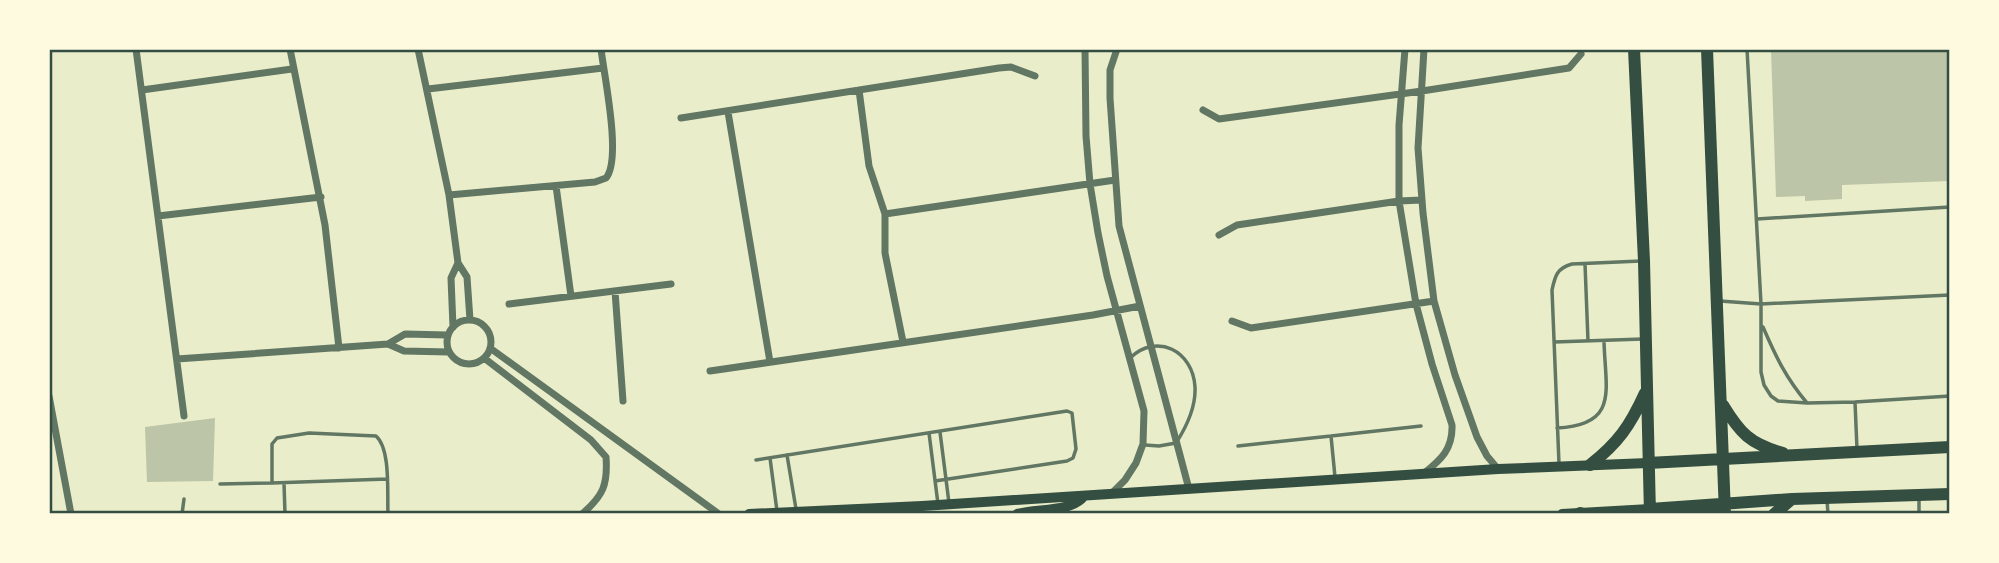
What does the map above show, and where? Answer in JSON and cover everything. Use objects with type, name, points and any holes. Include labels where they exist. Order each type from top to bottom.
[{"type":"main road","points":[[1634,49],[1644,261],[1650,511]]},
{"type":"main road","points":[[1706,49],[1725,509]]},
{"type":"main road","points":[[1590,466],[1614,446],[1628,427],[1647,390]]},
{"type":"main road","points":[[1722,404],[1736,427],[1749,440],[1793,456]]},
{"type":"main road","points":[[749,514],[923,510],[944,505],[1498,468],[1590,466],[1950,447]]},
{"type":"main road","points":[[1562,514],[1725,509],[1792,499],[1950,494]]},
{"type":"main road","points":[[1017,514],[1079,503],[1084,496]]},
{"type":"main road","points":[[1774,514],[1792,499]]},
{"type":"street","points":[[136,49],[184,416]]},
{"type":"street","points":[[290,49],[292,69],[321,197],[339,348]]},
{"type":"street","points":[[418,49],[449,195],[458,263],[467,277],[470,320]]},
{"type":"street","points":[[449,195],[595,182],[606,178],[611,173],[614,148],[600,49]]},
{"type":"street","points":[[1085,49],[1084,100],[1090,184],[1116,310],[1144,411],[1143,444],[1136,463],[1125,480],[1111,494]]},
{"type":"street","points":[[1117,49],[1110,71],[1119,226],[1189,489]]},
{"type":"street","points":[[1405,49],[1399,125],[1399,201],[1416,303],[1452,425],[1451,445],[1442,458],[1423,474]]},
{"type":"street","points":[[1424,49],[1418,148],[1434,301],[1455,375],[1478,437],[1487,456],[1498,468]]},
{"type":"street","points":[[1203,110],[1219,118],[1402,94],[1569,68],[1581,54]]},
{"type":"street","points":[[681,118],[999,68],[1011,67],[1035,76]]},
{"type":"street","points":[[428,89],[603,68]]},
{"type":"street","points":[[142,90],[292,69]]},
{"type":"street","points":[[859,90],[869,166],[885,214],[885,253],[903,342]]},
{"type":"street","points":[[728,112],[770,362]]},
{"type":"street","points":[[885,214],[1115,180]]},
{"type":"street","points":[[556,186],[571,296]]},
{"type":"street","points":[[158,216],[321,197]]},
{"type":"street","points":[[1219,235],[1237,225],[1422,200]]},
{"type":"street","points":[[453,327],[451,278],[458,263]]},
{"type":"street","points":[[509,304],[671,284]]},
{"type":"street","points":[[615,291],[624,401]]},
{"type":"street","points":[[1232,321],[1251,328],[1434,301]]},
{"type":"street","points":[[710,371],[1140,306]]},
{"type":"street","points":[[470,320],[486,329],[491,341],[484,358],[466,364],[458,361],[449,352],[447,335],[458,323],[470,320]]},
{"type":"street","points":[[177,359],[388,344],[405,334],[447,335]]},
{"type":"street","points":[[388,344],[404,351],[449,352]]},
{"type":"street","points":[[490,348],[719,514]]},
{"type":"street","points":[[484,358],[591,440],[606,457],[605,486],[597,501],[582,514]]},
{"type":"street","points":[[1438,380],[1455,375]]},
{"type":"street","points":[[49,396],[71,514]]},
{"type":"lane","points":[[1747,49],[1762,325],[1761,372],[1770,396],[1778,401],[1807,403],[1950,396]]},
{"type":"lane","points":[[1757,219],[1950,207]]},
{"type":"lane","points":[[1559,467],[1552,290],[1555,277],[1563,266],[1644,261]]},
{"type":"lane","points":[[1585,264],[1588,341]]},
{"type":"lane","points":[[1717,301],[1761,303],[1950,295]]},
{"type":"lane","points":[[1762,325],[1787,379],[1807,403]]},
{"type":"lane","points":[[1554,342],[1646,339]]},
{"type":"lane","points":[[1558,428],[1581,426],[1592,422],[1600,413],[1605,396],[1604,341]]},
{"type":"lane","points":[[1130,358],[1136,352],[1152,347],[1165,345],[1174,349],[1188,365],[1195,387],[1192,411],[1176,443],[1159,446],[1143,444]]},
{"type":"lane","points":[[1856,402],[1857,451]]},
{"type":"lane","points":[[756,460],[1067,411],[1072,413],[1076,449],[1073,458],[1067,461],[935,481]]},
{"type":"lane","points":[[1238,446],[1421,426]]},
{"type":"lane","points":[[940,432],[946,479],[944,505]]},
{"type":"lane","points":[[272,483],[271,454],[274,440],[283,436],[309,433],[366,433],[381,440],[384,449],[388,514]]},
{"type":"lane","points":[[929,433],[935,481],[944,505]]},
{"type":"lane","points":[[1331,436],[1335,480]]},
{"type":"lane","points":[[787,455],[796,512]]},
{"type":"lane","points":[[770,458],[777,512]]},
{"type":"lane","points":[[220,484],[387,478]]},
{"type":"lane","points":[[284,483],[285,514]]},
{"type":"lane","points":[[1919,495],[1919,514]]},
{"type":"lane","points":[[1827,498],[1828,514]]},
{"type":"lane","points":[[182,514],[184,499]]},
{"type":"building","points":[[1771,49],[1950,49],[1950,181],[1842,185],[1842,199],[1805,201],[1805,196],[1776,197]]},
{"type":"building","points":[[215,418],[213,481],[147,482],[145,427]]}]
